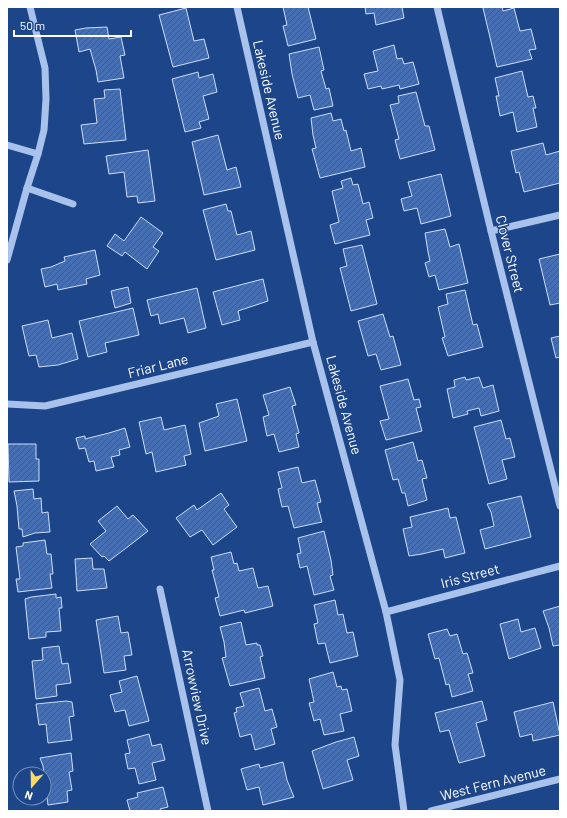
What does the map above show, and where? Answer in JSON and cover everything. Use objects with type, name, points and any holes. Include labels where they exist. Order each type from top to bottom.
[{"type":"street","points":[[7,260],[44,130],[46,99],[45,68],[30,7]]},
{"type":"street","name":"Lakeside Avenue","points":[[237,7],[313,342],[386,612],[400,680],[395,745],[404,811]]},
{"type":"street","name":"Clover Street","points":[[437,7],[490,231],[560,506]]},
{"type":"street","points":[[7,145],[38,154]]},
{"type":"street","points":[[27,188],[73,204]]},
{"type":"street","points":[[490,231],[560,215]]},
{"type":"street","name":"Friar Lane","points":[[7,404],[45,406],[313,342]]},
{"type":"street","name":"Iris Street","points":[[386,612],[560,566]]},
{"type":"street","name":"Arrowview Drive","points":[[160,589],[208,811]]},
{"type":"street","name":"West Fern Avenue","points":[[431,811],[560,779]]},
{"type":"building","points":[[283,7],[308,7],[316,39],[288,46],[283,26],[287,25]]},
{"type":"building","points":[[365,7],[402,7],[404,18],[376,25],[374,13],[366,14]]},
{"type":"building","points":[[502,7],[503,11],[514,8],[520,31],[531,29],[536,49],[529,50],[532,59],[497,67],[483,8]]},
{"type":"building","points":[[186,8],[194,41],[204,39],[209,58],[173,67],[159,15]]},
{"type":"building","points":[[107,27],[109,39],[121,37],[125,55],[120,56],[124,78],[98,82],[90,49],[79,52],[75,30]]},
{"type":"building","points":[[394,45],[397,59],[402,58],[404,64],[413,62],[419,84],[400,89],[399,85],[382,89],[381,86],[368,89],[364,74],[378,71],[373,51]]},
{"type":"building","points":[[319,47],[324,70],[321,71],[326,89],[329,88],[333,106],[314,110],[310,95],[298,98],[289,54]]},
{"type":"building","points":[[522,71],[528,97],[533,96],[536,108],[533,108],[537,127],[517,132],[513,112],[500,116],[496,96],[499,96],[495,78]]},
{"type":"building","points":[[198,72],[199,78],[213,74],[217,92],[203,96],[209,119],[199,122],[201,128],[185,132],[172,79]]},
{"type":"building","points":[[120,89],[126,140],[84,144],[81,125],[97,123],[94,99],[105,98],[104,90]]},
{"type":"building","points":[[416,92],[425,126],[429,126],[435,150],[400,159],[395,140],[399,139],[390,105],[399,103],[398,96]]},
{"type":"building","points":[[331,113],[333,121],[341,119],[344,131],[346,130],[351,151],[361,148],[365,167],[320,178],[312,149],[316,148],[311,118]]},
{"type":"building","points":[[218,135],[227,170],[236,167],[241,187],[204,195],[192,142]]},
{"type":"building","points":[[543,143],[546,155],[560,151],[560,183],[524,192],[519,172],[516,173],[511,151]]},
{"type":"building","points":[[148,150],[155,201],[138,203],[137,196],[127,197],[124,172],[109,174],[106,156]]},
{"type":"building","points":[[441,174],[451,216],[421,224],[417,208],[404,211],[401,199],[412,196],[408,182]]},
{"type":"building","points":[[351,178],[353,185],[358,184],[363,204],[369,202],[373,218],[366,220],[370,235],[335,244],[330,225],[339,222],[332,191],[343,188],[341,181]]},
{"type":"building","points":[[226,204],[228,211],[231,211],[237,235],[251,231],[255,250],[216,260],[203,210]]},
{"type":"building","points":[[141,217],[163,233],[153,247],[159,251],[147,269],[125,252],[122,256],[107,246],[115,234],[124,241]]},
{"type":"building","points":[[445,229],[450,247],[459,244],[468,283],[439,290],[435,275],[429,277],[425,263],[430,261],[425,233]]},
{"type":"building","points":[[362,245],[377,304],[351,311],[340,268],[347,266],[343,249]]},
{"type":"building","points":[[95,250],[100,275],[86,279],[87,284],[58,290],[57,284],[45,287],[41,269],[51,267],[65,261],[64,257]]},
{"type":"building","points":[[560,254],[560,303],[550,305],[539,259]]},
{"type":"building","points":[[263,279],[268,301],[238,311],[240,320],[222,325],[213,292]]},
{"type":"building","points":[[128,287],[131,303],[115,308],[111,291]]},
{"type":"building","points":[[197,288],[206,328],[188,333],[184,318],[160,324],[158,314],[151,316],[147,300]]},
{"type":"building","points":[[465,290],[473,325],[477,324],[483,347],[448,356],[442,338],[445,337],[438,307],[448,304],[446,294]]},
{"type":"building","points":[[133,308],[139,335],[105,343],[107,352],[88,357],[79,321]]},
{"type":"building","points":[[383,314],[390,337],[393,336],[401,365],[381,370],[376,354],[368,356],[358,321]]},
{"type":"building","points":[[48,320],[52,338],[72,333],[78,359],[58,365],[39,367],[36,355],[29,356],[22,326]]},
{"type":"building","points":[[560,336],[560,357],[556,358],[551,338]]},
{"type":"building","points":[[465,377],[466,380],[479,377],[483,388],[493,385],[499,411],[481,416],[479,408],[467,411],[468,414],[453,418],[447,389],[455,387],[454,380]]},
{"type":"building","points":[[408,379],[414,400],[419,399],[421,407],[416,408],[422,431],[386,440],[380,421],[389,419],[380,386]]},
{"type":"building","points":[[290,387],[296,405],[292,406],[299,433],[296,434],[299,447],[279,452],[274,434],[267,436],[263,417],[269,415],[263,395]]},
{"type":"building","points":[[237,399],[247,441],[205,451],[199,423],[219,416],[216,404]]},
{"type":"building","points":[[161,417],[164,430],[185,425],[191,454],[184,456],[186,465],[156,472],[152,452],[146,454],[139,422]]},
{"type":"building","points":[[501,420],[506,439],[510,438],[515,457],[502,460],[507,479],[489,484],[474,427]]},
{"type":"building","points":[[125,428],[130,447],[119,450],[120,455],[111,457],[114,467],[96,471],[94,461],[89,462],[85,448],[79,449],[76,438],[85,436],[85,439]]},
{"type":"building","points":[[413,442],[418,461],[422,460],[427,478],[422,479],[427,500],[408,506],[405,493],[402,493],[398,479],[393,480],[385,450]]},
{"type":"building","points":[[8,444],[36,444],[36,459],[39,459],[39,481],[9,482]]},
{"type":"building","points":[[298,467],[302,483],[315,480],[321,502],[317,503],[322,522],[294,528],[288,506],[282,507],[278,489],[282,488],[278,472]]},
{"type":"building","points":[[33,489],[34,499],[41,498],[42,513],[48,512],[50,532],[35,533],[23,537],[22,529],[19,529],[14,491]]},
{"type":"building","points":[[221,493],[229,505],[224,509],[237,527],[213,545],[202,530],[190,537],[176,518],[194,505],[197,510]]},
{"type":"building","points":[[521,496],[531,537],[485,549],[480,530],[494,526],[491,512],[487,504]]},
{"type":"building","points":[[117,506],[128,519],[133,515],[148,531],[109,561],[104,556],[102,557],[90,544],[106,531],[98,521]]},
{"type":"building","points":[[448,508],[450,518],[456,517],[465,553],[445,558],[443,549],[409,556],[403,529],[412,527],[410,517]]},
{"type":"building","points":[[324,531],[331,560],[333,575],[330,576],[334,590],[314,595],[307,566],[300,568],[297,554],[301,553],[298,538]]},
{"type":"building","points":[[45,540],[47,554],[51,554],[53,574],[50,574],[52,588],[18,592],[16,579],[20,579],[16,547],[23,546],[23,543]]},
{"type":"building","points":[[231,552],[234,564],[237,563],[239,571],[253,568],[258,588],[268,586],[273,606],[245,613],[244,610],[220,616],[215,598],[219,597],[212,570],[214,570],[211,557]]},
{"type":"building","points":[[92,558],[93,569],[104,569],[107,588],[77,591],[75,559]]},
{"type":"building","points":[[56,594],[56,598],[61,597],[62,608],[59,608],[61,631],[46,632],[46,637],[29,639],[25,599]]},
{"type":"building","points":[[335,600],[338,615],[343,614],[347,633],[353,632],[358,656],[330,663],[325,643],[318,644],[314,624],[318,623],[314,605]]},
{"type":"building","points":[[560,606],[560,645],[553,646],[543,611]]},
{"type":"building","points":[[118,616],[121,633],[128,632],[132,655],[124,656],[126,670],[104,673],[96,620]]},
{"type":"building","points":[[518,619],[521,632],[535,628],[541,648],[509,659],[500,624]]},
{"type":"building","points":[[241,622],[246,645],[257,643],[257,645],[260,645],[263,656],[260,657],[265,678],[230,686],[222,658],[226,657],[220,627]]},
{"type":"building","points":[[447,629],[450,636],[457,634],[463,654],[467,653],[473,673],[468,674],[473,691],[452,697],[449,684],[446,685],[439,658],[435,659],[428,634]]},
{"type":"building","points":[[59,646],[62,664],[68,663],[71,683],[56,685],[57,696],[36,699],[32,661],[43,660],[42,648]]},
{"type":"building","points":[[333,672],[337,687],[341,686],[342,690],[347,689],[352,711],[340,714],[344,731],[324,735],[320,719],[314,721],[309,703],[314,702],[309,679]]},
{"type":"building","points":[[137,676],[149,721],[129,726],[125,710],[115,712],[110,695],[122,692],[119,681]]},
{"type":"building","points":[[259,688],[265,711],[272,709],[277,727],[271,729],[275,744],[255,750],[251,734],[240,737],[234,713],[237,712],[236,708],[244,706],[240,693]]},
{"type":"building","points":[[66,701],[72,702],[74,716],[69,717],[72,740],[48,743],[46,724],[39,725],[36,704]]},
{"type":"building","points":[[482,701],[487,720],[476,723],[485,756],[459,763],[449,730],[440,732],[435,713]]},
{"type":"building","points":[[553,702],[560,735],[533,741],[532,734],[520,737],[514,712]]},
{"type":"building","points":[[149,734],[152,746],[161,744],[165,760],[152,763],[156,780],[139,784],[135,768],[128,769],[125,754],[130,753],[127,740]]},
{"type":"building","points":[[354,737],[359,756],[347,760],[353,780],[323,789],[312,751]]},
{"type":"building","points":[[71,753],[73,771],[69,772],[72,790],[67,791],[68,802],[52,804],[52,766],[43,766],[40,758]]},
{"type":"building","points":[[283,762],[287,780],[294,797],[263,805],[259,787],[247,790],[241,769],[259,764],[260,768]]},
{"type":"building","points":[[163,787],[168,807],[160,809],[161,811],[130,811],[127,800],[138,797],[137,793]]}]
